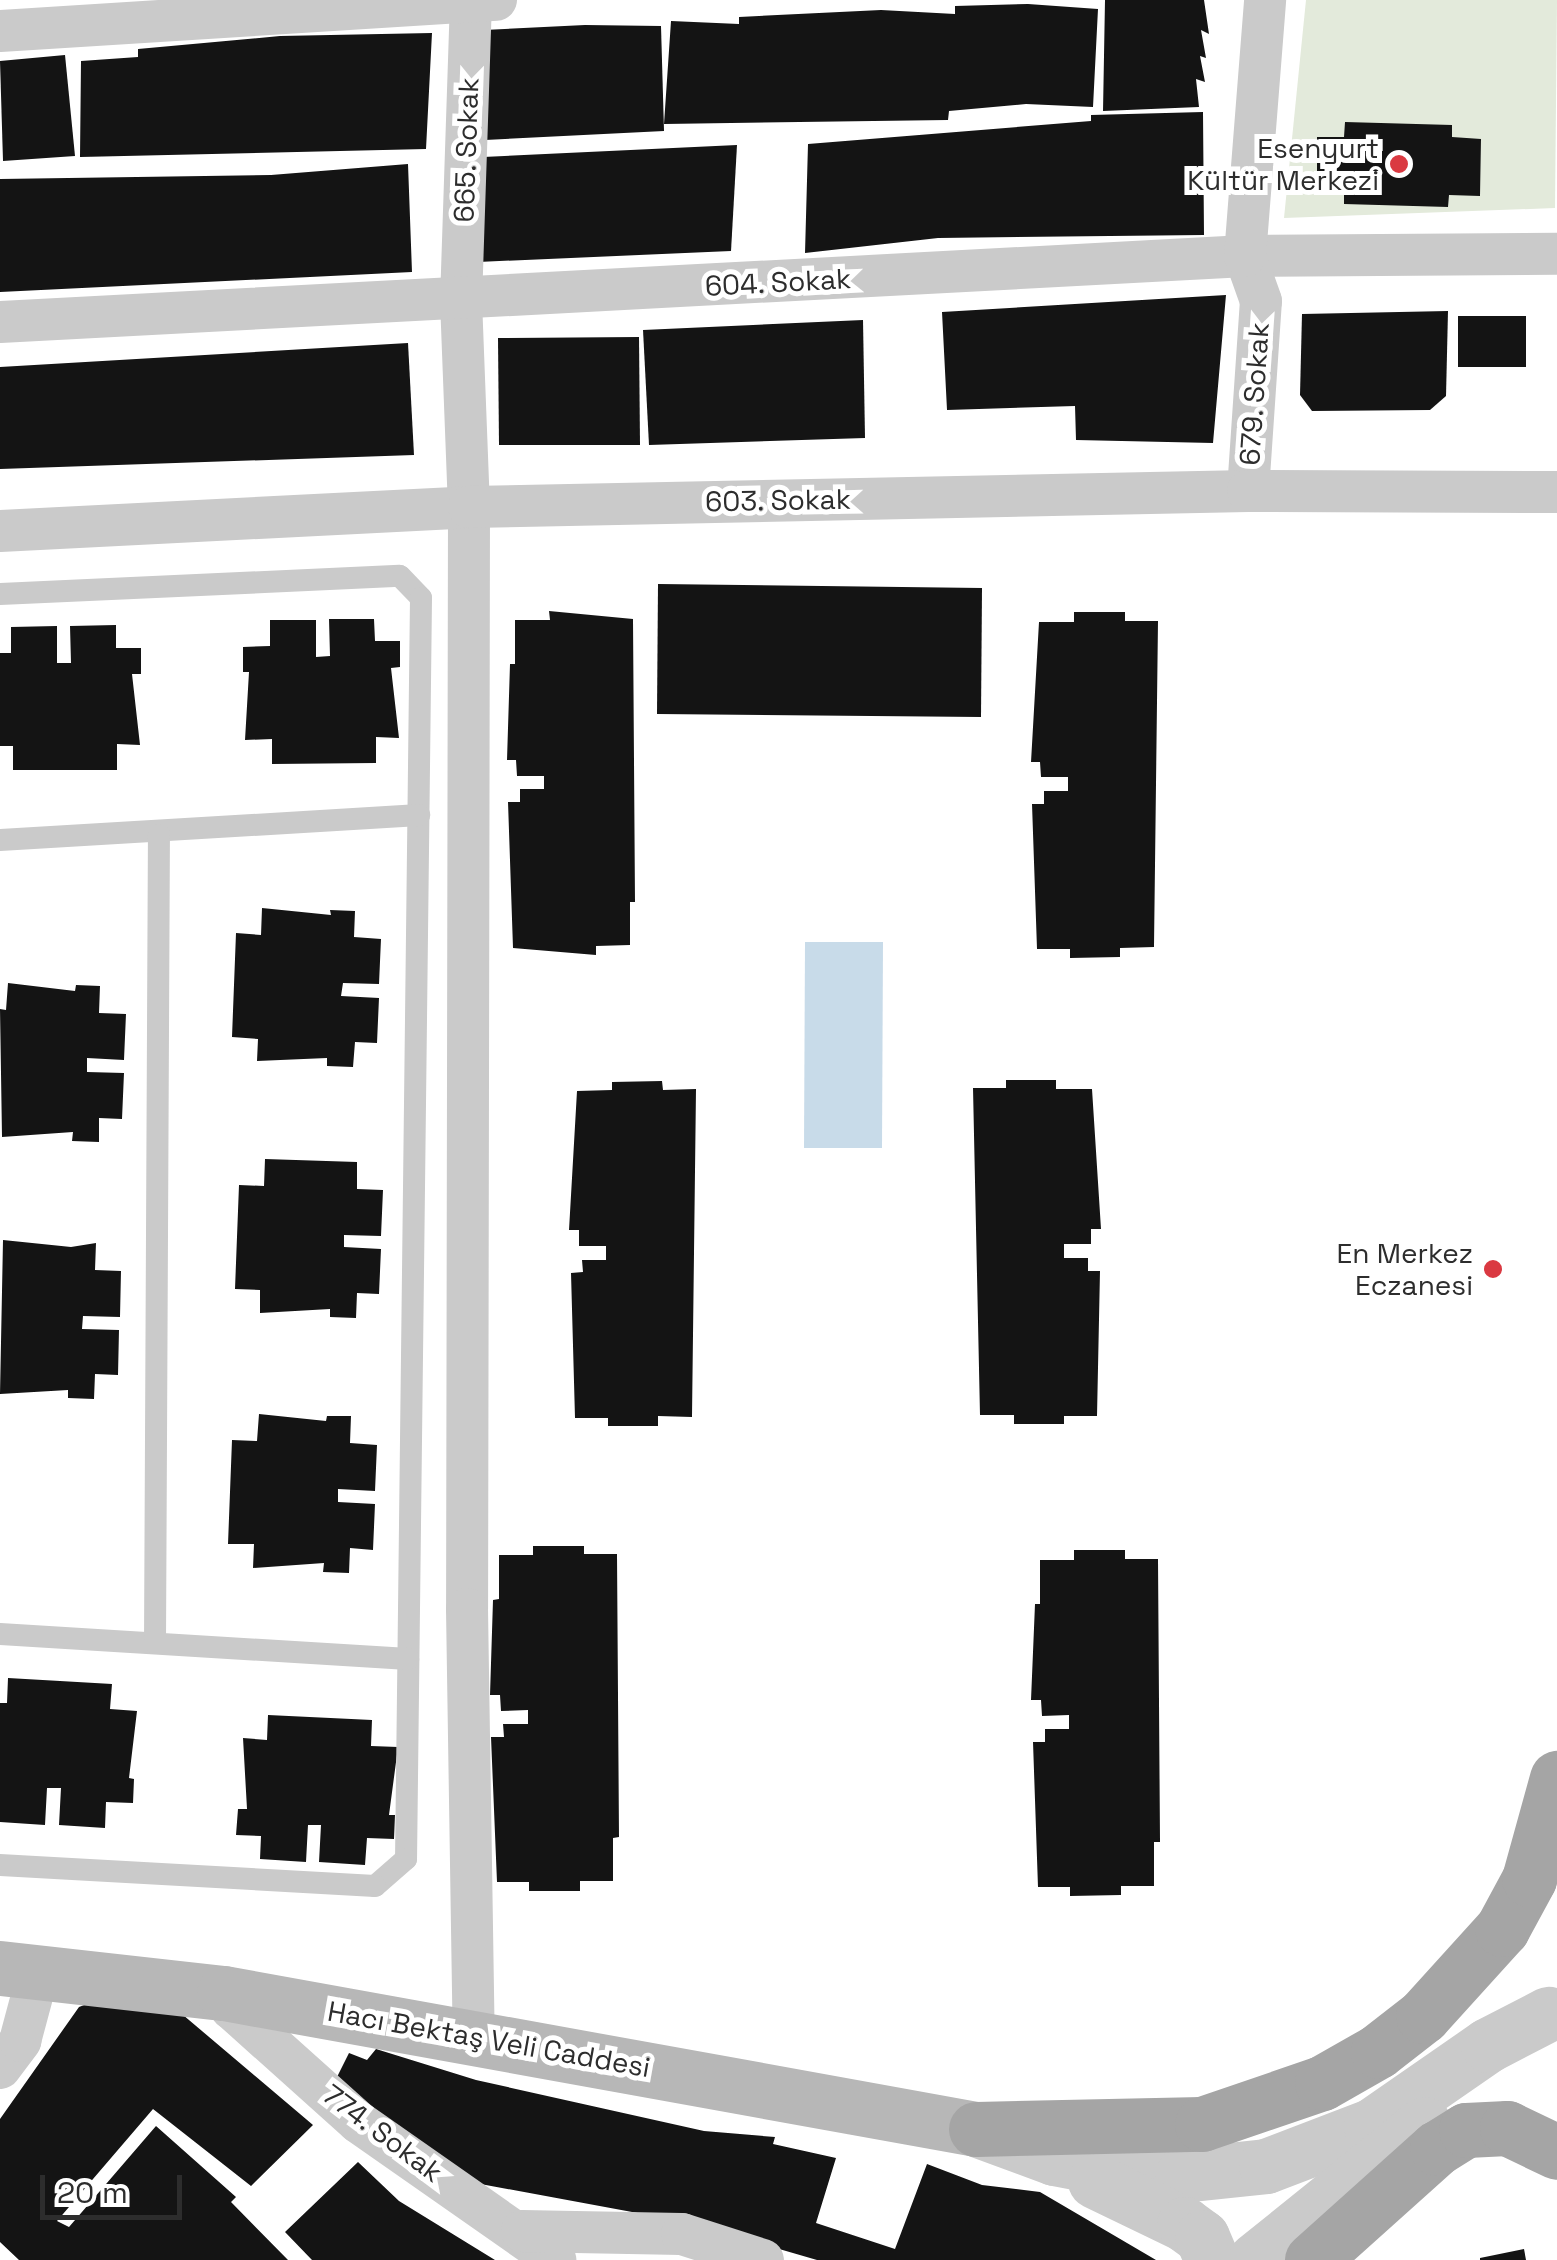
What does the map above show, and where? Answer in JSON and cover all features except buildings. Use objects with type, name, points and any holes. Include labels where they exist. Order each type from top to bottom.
[{"type":"main road","points":[[976,2129],[1202,2124],[1322,2083],[1378,2051],[1423,2016],[1502,1928],[1530,1878],[1557,1778]]},
{"type":"main road","name":"Hacı Bektaş Veli Caddesi","points":[[19,1969],[224,1993],[474,2035],[976,2129]]},
{"type":"main road","points":[[1312,2260],[1438,2148],[1466,2130],[1508,2128],[1557,2152]]},
{"type":"street","points":[[0,31],[479,0]]},
{"type":"street","name":"665. Sokak","points":[[474,2035],[469,507],[461,300],[479,0]]},
{"type":"street","name":"679. Sokak","points":[[1248,490],[1261,301],[1245,256],[1265,0]]},
{"type":"street","name":"604. Sokak","points":[[0,322],[1245,256],[1557,254]]},
{"type":"street","name":"603. Sokak","points":[[0,530],[469,507],[1248,490],[1557,492]]},
{"type":"street","points":[[0,2068],[20,2041],[19,1969]]},
{"type":"street","name":"774. Sokak","points":[[224,1993],[231,2008],[358,2122],[522,2232],[555,2260]]},
{"type":"street","points":[[1054,2158],[1182,2175],[1266,2166],[1372,2126],[1488,2044],[1550,2028],[1439,2111],[1255,2260]]},
{"type":"street","points":[[976,2129],[1054,2158],[1184,2224],[1202,2237],[1212,2260]]},
{"type":"street","points":[[522,2232],[682,2234],[763,2260]]},
{"type":"lane","points":[[0,594],[400,576],[421,598],[406,1859],[375,1886],[0,1865]]},
{"type":"lane","points":[[0,840],[159,835],[419,815]]},
{"type":"lane","points":[[155,1643],[159,835]]},
{"type":"lane","points":[[0,1634],[408,1659]]},
{"type":"green space","points":[[1306,0],[1557,0],[1555,208],[1284,218]]},
{"type":"water","points":[[805,942],[883,942],[882,1148],[804,1148]]},
{"type":"place","name":"Esenyurt Kültür Merkezi","points":[[1399,164]]},
{"type":"place","name":"En Merkez Eczanesi","points":[[1493,1269]]}]
